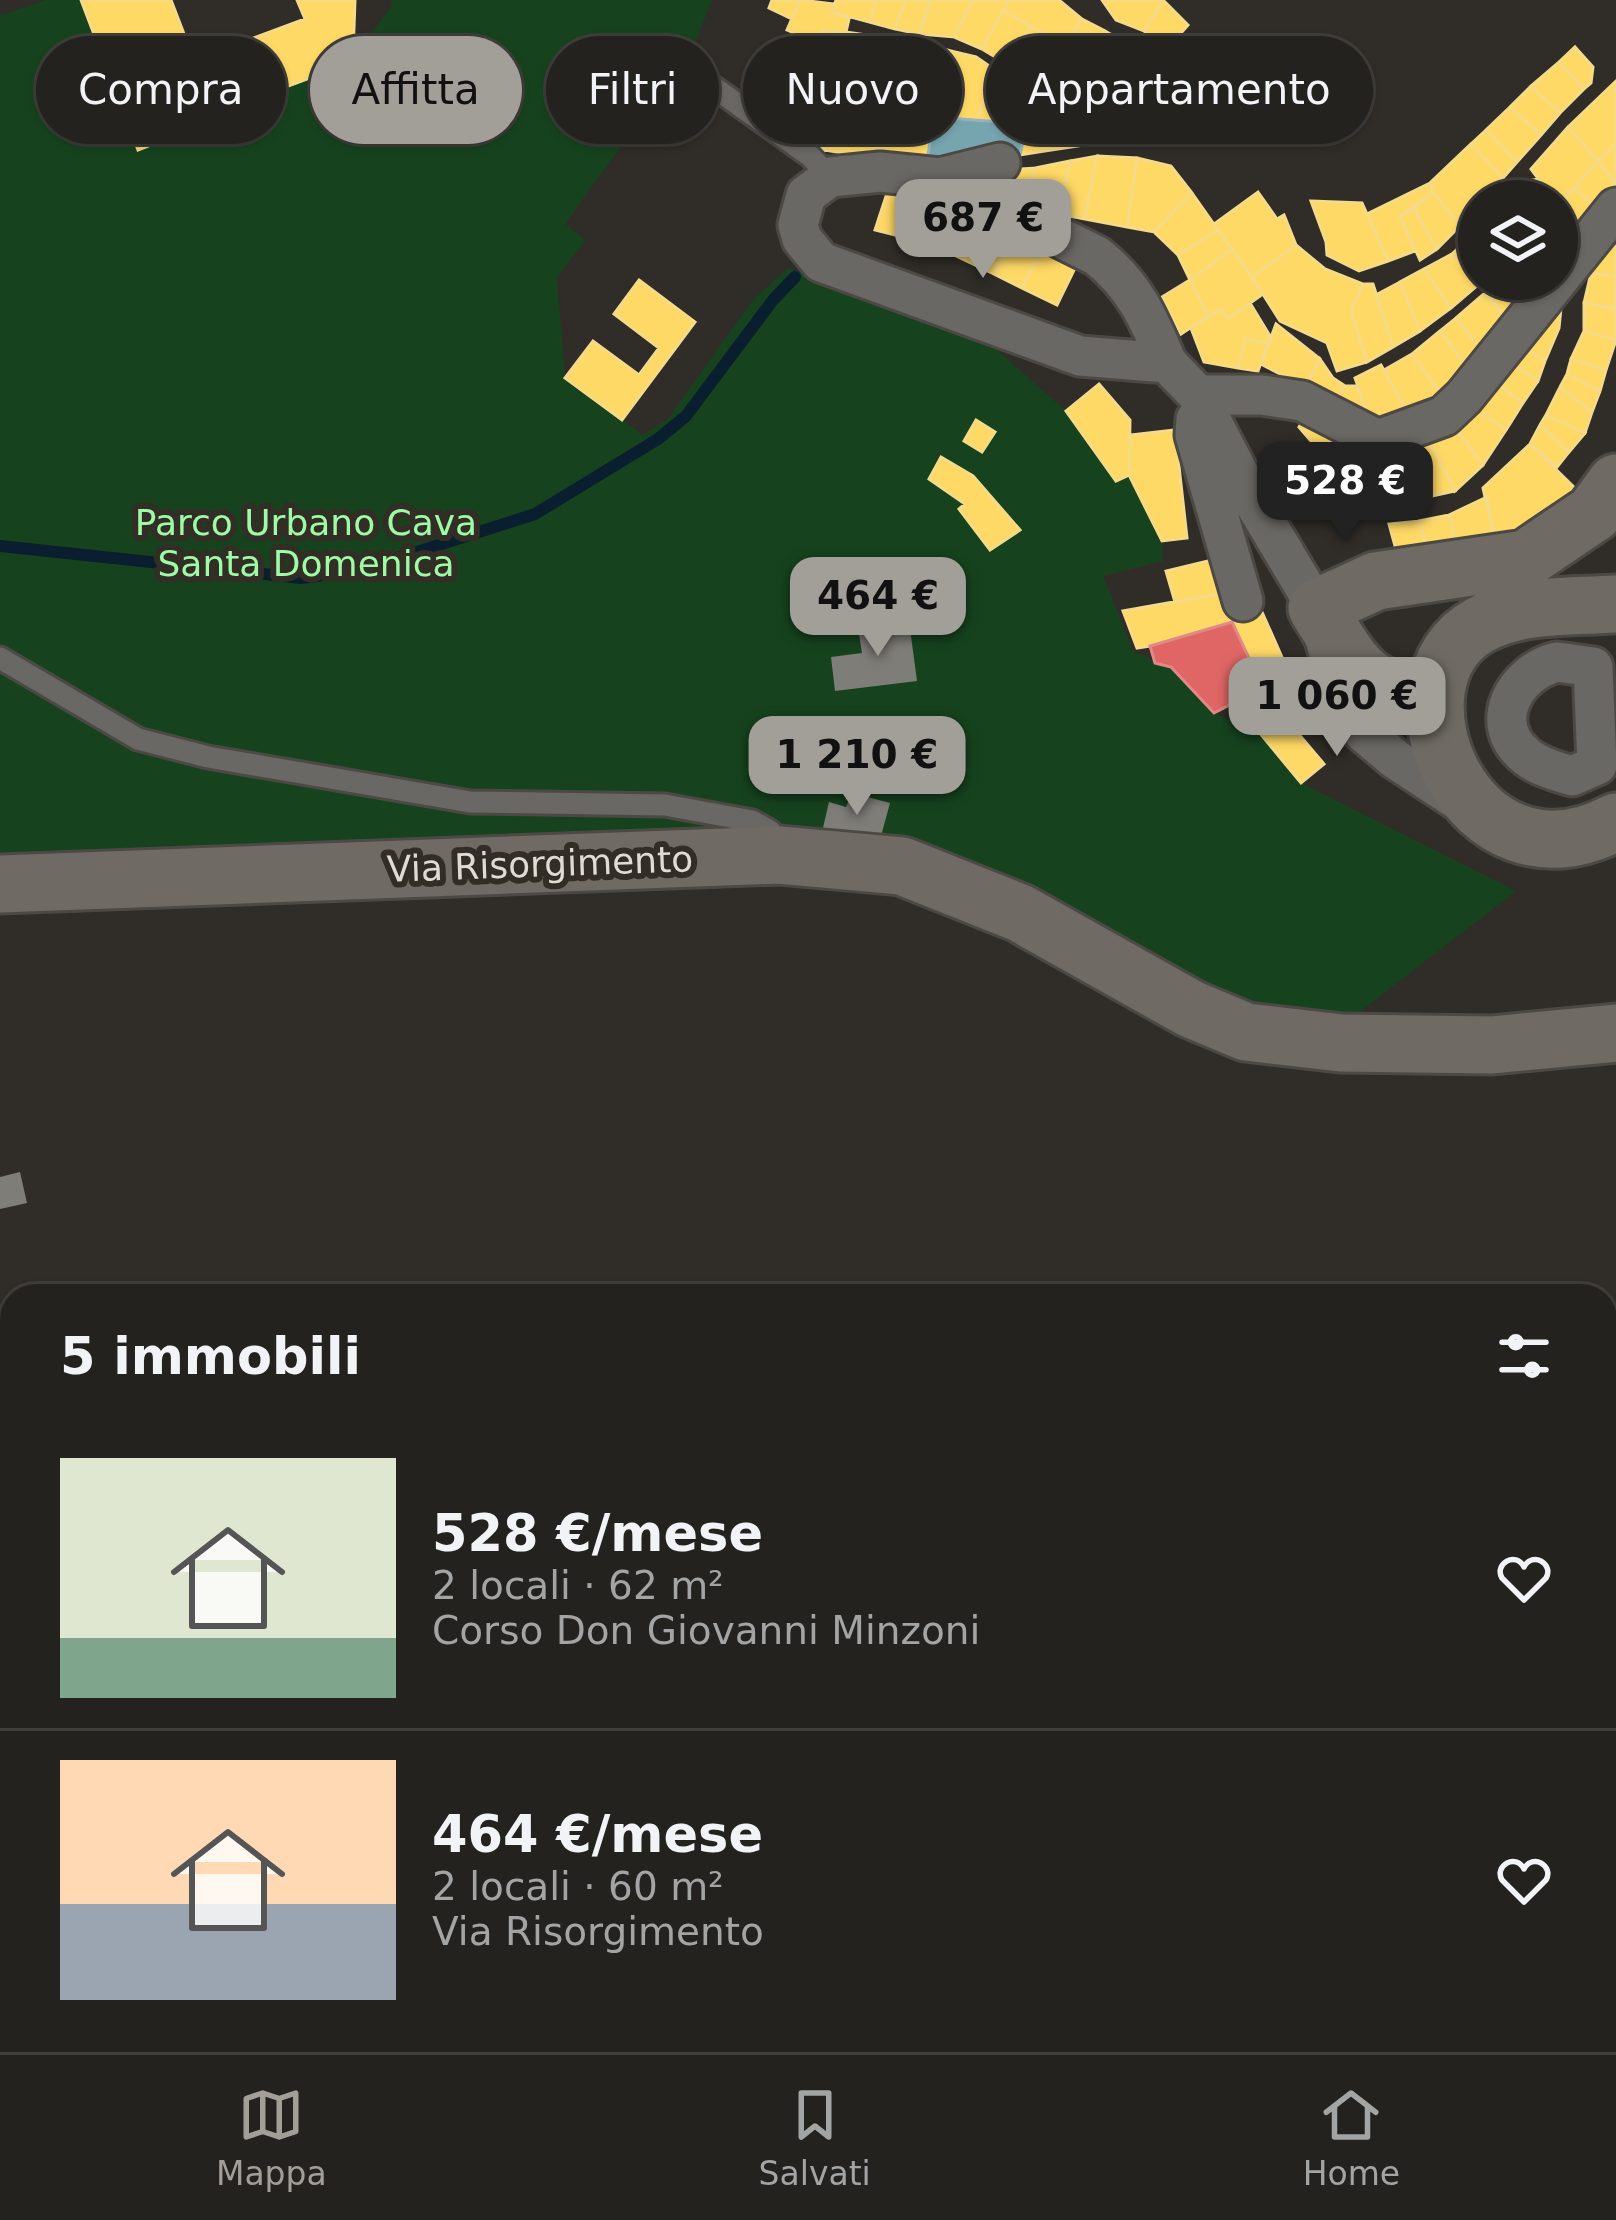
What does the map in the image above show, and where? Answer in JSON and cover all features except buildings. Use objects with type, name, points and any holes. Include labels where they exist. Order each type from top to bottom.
[{"type":"main road","points":[[1435,697],[1402,695],[1376,686],[1357,672],[1317,608],[1376,581],[1526,559],[1594,514],[1616,483]]},
{"type":"main road","points":[[1616,604],[1557,634],[1507,613],[1474,627],[1454,647],[1435,697],[1439,740],[1450,772],[1485,818],[1515,834],[1569,841],[1616,822]]},
{"type":"main road","name":"Via Risorgimento","points":[[0,884],[778,855],[902,866],[1020,914],[1191,1009],[1246,1032],[1341,1043],[1492,1045],[1616,1033]]},
{"type":"street","points":[[1000,163],[940,178],[880,172],[830,177],[806,195],[800,209],[802,239],[821,262],[1080,356],[1167,363]]},
{"type":"street","points":[[940,178],[1097,256],[1119,274],[1143,303],[1167,363],[1198,395],[1317,608],[1342,703],[1363,732],[1395,759],[1485,818]]},
{"type":"street","points":[[1198,395],[1262,395],[1302,401],[1378,440],[1444,416],[1616,208]]},
{"type":"street","points":[[1198,395],[1195,435],[1243,601]]},
{"type":"lane","points":[[719,91],[810,156],[830,177]]},
{"type":"lane","points":[[0,658],[138,739],[208,757],[470,802],[665,805],[752,820],[770,831],[778,855]]},
{"type":"green space","name":"Parco Urbano Cava Santa Domenica","points":[[46,0],[81,0],[95,36],[36,36],[36,144],[136,144],[138,149],[152,144],[286,144],[286,87],[310,78],[310,144],[522,144],[522,36],[369,36],[392,6],[391,0],[712,0],[698,36],[546,36],[546,144],[623,144],[565,224],[586,240],[557,277],[565,378],[643,435],[668,419],[752,301],[788,268],[997,350],[1066,411],[1116,480],[1129,475],[1162,541],[1163,561],[1103,576],[1133,651],[1171,667],[1214,713],[1258,731],[1301,783],[1516,891],[1344,1024],[1256,1012],[928,855],[0,856],[0,12]]},
{"type":"waterway","points":[[0,546],[301,578],[361,570],[535,514],[658,439],[686,416],[795,277]]}]
